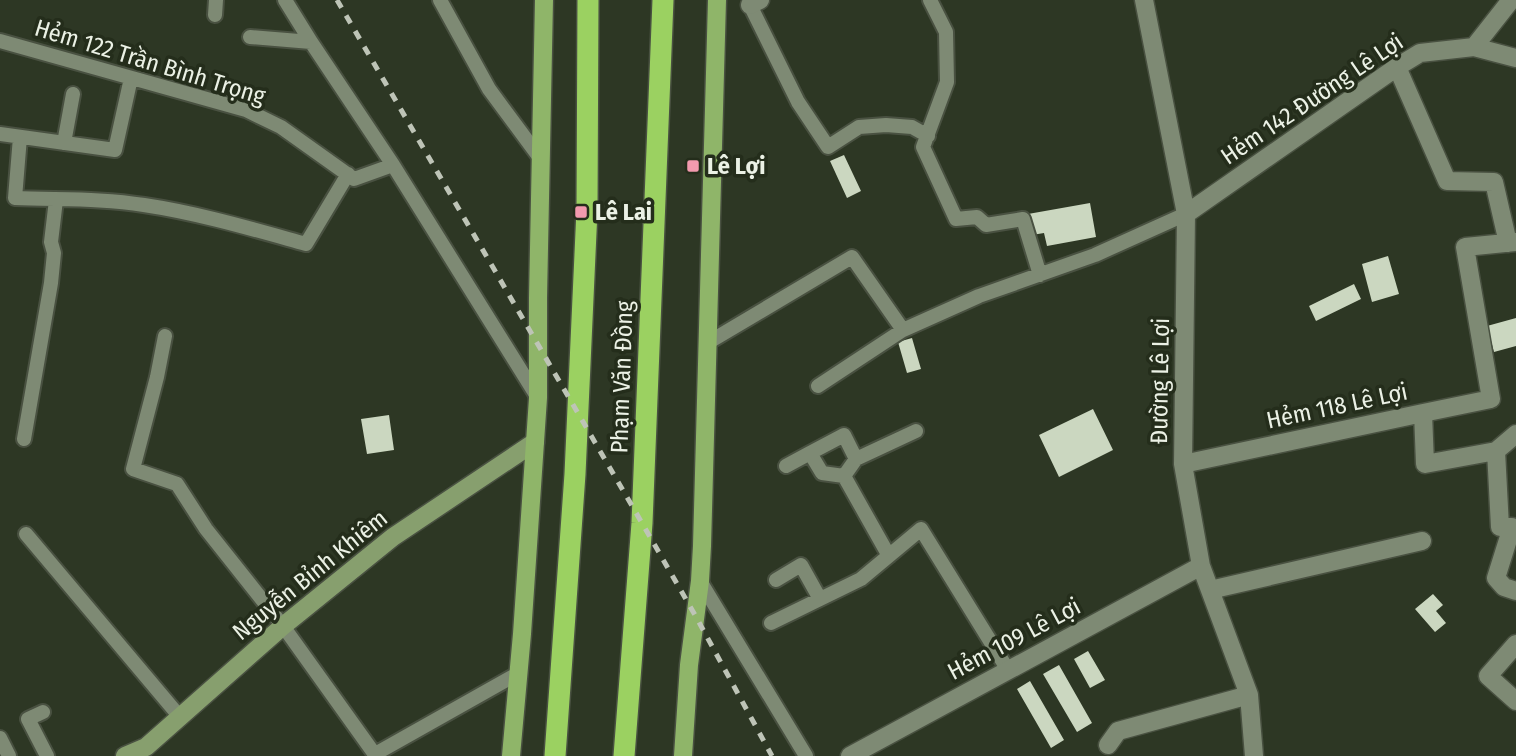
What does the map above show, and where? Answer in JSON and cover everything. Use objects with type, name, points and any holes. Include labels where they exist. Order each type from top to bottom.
[{"type":"highway","name":"Phạm Văn Đồng","points":[[555,756],[575,474],[586,223],[588,0]]},
{"type":"highway","name":"Phạm Văn Đồng","points":[[624,756],[642,523],[663,0]]},
{"type":"main road","points":[[511,756],[538,398],[544,0]]},
{"type":"main road","points":[[683,756],[700,580],[717,0]]},
{"type":"street","name":"Đường Lê Lợi","points":[[1144,0],[1186,214],[1184,464],[1201,566],[1249,695],[1254,756]]},
{"type":"street","points":[[1511,0],[1474,47],[1516,58]]},
{"type":"street","name":"Hẻm 142 Đường Lê Lợi","points":[[1186,214],[1420,53],[1474,47]]},
{"type":"street","points":[[1397,67],[1447,181],[1494,182],[1512,242],[1465,247],[1491,399],[1423,413]]},
{"type":"street","name":"Hẻm 118 Lê Lợi","points":[[1184,464],[1423,413],[1425,464],[1496,451]]},
{"type":"street","points":[[1516,434],[1496,451],[1500,527],[1514,527],[1496,578],[1504,587],[1516,591]]},
{"type":"street","name":"Nguyễn Bỉnh Khiêm","points":[[125,756],[146,747],[283,626],[393,537],[535,442]]},
{"type":"street","points":[[1210,590],[1422,541]]},
{"type":"street","name":"Hẻm 109 Lê Lợi","points":[[850,756],[1201,566]]},
{"type":"street","points":[[1516,644],[1488,676],[1516,701]]},
{"type":"street","points":[[1108,745],[1118,731],[1249,695]]},
{"type":"lane","points":[[215,15],[216,0]]},
{"type":"lane","points":[[285,0],[393,165],[538,398]]},
{"type":"lane","points":[[440,0],[489,89],[540,158]]},
{"type":"lane","points":[[930,0],[946,32],[947,82],[923,147],[956,219],[977,217],[986,225],[1023,219],[1040,275]]},
{"type":"lane","points":[[755,3],[798,102],[828,147],[859,127],[912,127],[928,136]]},
{"type":"lane","points":[[250,37],[311,42]]},
{"type":"lane","name":"Hẻm 122 Trần Bình Trọng","points":[[0,41],[246,110],[281,127],[348,174]]},
{"type":"lane","points":[[0,134],[115,150],[131,78]]},
{"type":"lane","points":[[64,143],[73,94]]},
{"type":"lane","points":[[20,137],[15,198],[144,205],[224,222],[306,244],[348,174],[354,179],[393,165]]},
{"type":"lane","points":[[24,439],[51,283],[54,253],[51,242],[56,200]]},
{"type":"lane","points":[[818,386],[903,330],[978,296],[1096,255],[1186,214]]},
{"type":"lane","points":[[709,342],[852,257],[903,330]]},
{"type":"lane","points":[[165,336],[133,469],[177,484],[206,529],[283,626],[375,755],[519,673]]},
{"type":"lane","points":[[844,476],[856,459],[916,431]]},
{"type":"lane","points":[[786,466],[844,435],[856,459]]},
{"type":"lane","points":[[810,453],[822,473],[844,476]]},
{"type":"lane","points":[[844,476],[890,556]]},
{"type":"lane","points":[[771,624],[861,579],[921,530],[1008,670]]},
{"type":"lane","points":[[26,534],[180,717]]},
{"type":"lane","points":[[776,580],[801,565],[820,599]]},
{"type":"lane","points":[[700,580],[806,756]]},
{"type":"lane","points":[[43,712],[27,719],[47,756]]},
{"type":"lane","points":[[0,738],[9,756]]},
{"type":"building","points":[[844,155],[861,191],[847,198],[830,161]]},
{"type":"building","points":[[1090,203],[1096,237],[1047,246],[1044,233],[1032,235],[1028,214]]},
{"type":"building","points":[[1388,256],[1399,294],[1372,302],[1362,264]]},
{"type":"building","points":[[1354,284],[1361,299],[1316,321],[1309,306]]},
{"type":"building","points":[[1516,318],[1516,346],[1494,352],[1487,326]]},
{"type":"building","points":[[912,338],[921,369],[907,373],[898,342]]},
{"type":"building","points":[[1093,409],[1113,450],[1059,477],[1039,435]]},
{"type":"building","points":[[389,415],[394,450],[367,454],[361,419]]},
{"type":"building","points":[[1433,594],[1443,605],[1436,611],[1446,623],[1435,632],[1415,609]]},
{"type":"building","points":[[1088,651],[1105,680],[1090,688],[1074,659]]},
{"type":"building","points":[[1059,665],[1092,723],[1077,732],[1043,674]]},
{"type":"building","points":[[1030,681],[1064,740],[1051,748],[1017,689]]},
{"type":"railway","points":[[337,0],[695,615],[772,756]]},
{"type":"place","name":"Lê Lợi","points":[[693,166]]},
{"type":"place","name":"Lê Lai","points":[[581,212]]}]
